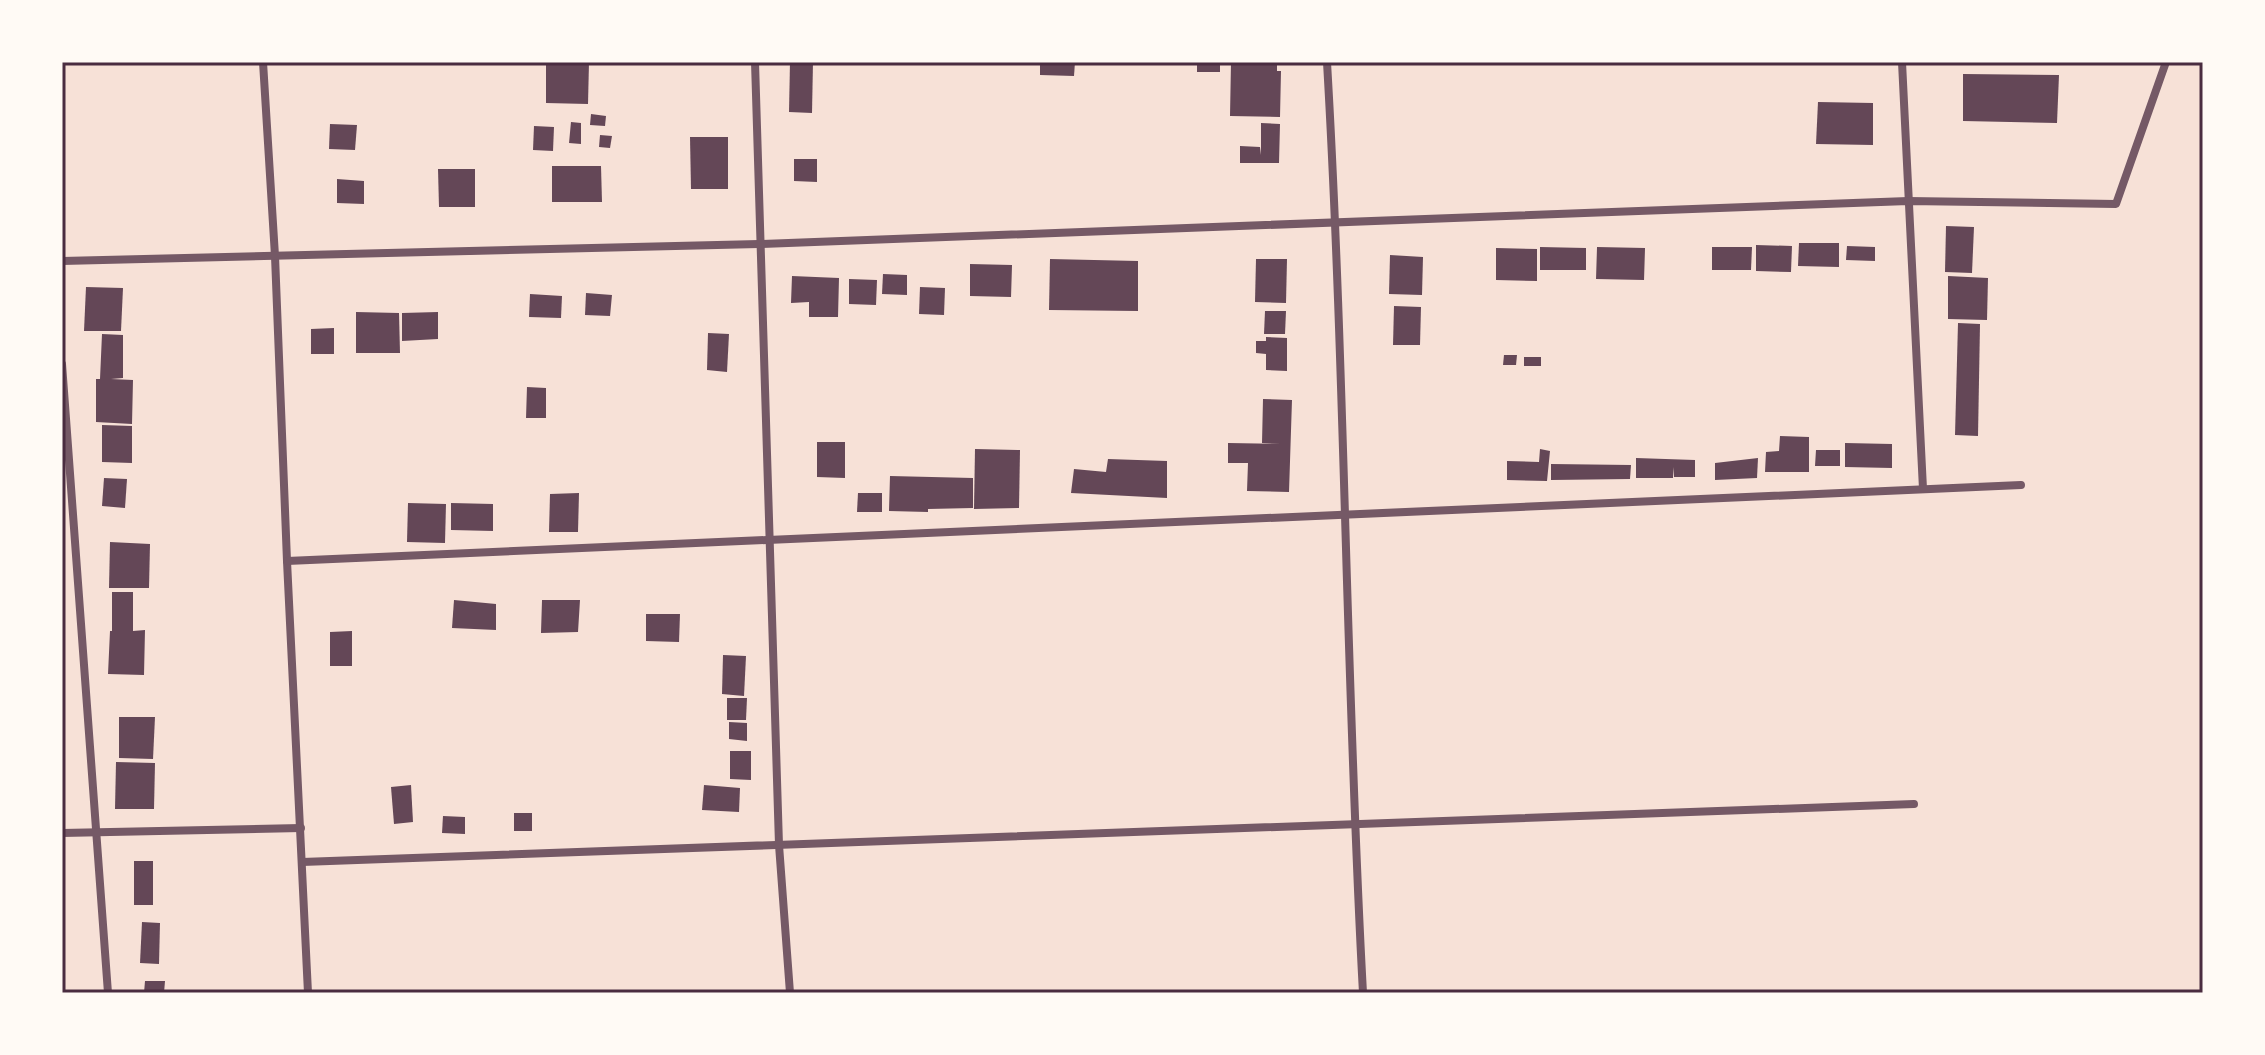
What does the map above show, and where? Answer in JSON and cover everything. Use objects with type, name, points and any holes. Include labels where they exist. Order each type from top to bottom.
[{"type":"street","points":[[263,62],[275,256],[308,993]]},
{"type":"street","points":[[755,62],[779,845],[790,993]]},
{"type":"street","points":[[1327,62],[1337,222],[1354,824],[1363,993]]},
{"type":"street","points":[[1902,62],[1923,489]]},
{"type":"street","points":[[62,261],[759,244],[1908,201],[2116,204],[2166,62]]},
{"type":"street","points":[[62,364],[108,993]]},
{"type":"street","points":[[287,561],[2021,485]]},
{"type":"street","points":[[302,862],[1914,804]]},
{"type":"street","points":[[62,833],[301,828]]},
{"type":"building","points":[[546,62],[589,62],[588,104],[546,103]]},
{"type":"building","points":[[790,62],[813,62],[812,113],[789,112]]},
{"type":"building","points":[[1040,62],[1075,62],[1074,76],[1040,75]]},
{"type":"building","points":[[1197,62],[1220,62],[1220,72],[1197,72]]},
{"type":"building","points":[[1231,62],[1277,62],[1277,71],[1281,71],[1280,117],[1230,116]]},
{"type":"building","points":[[1963,74],[2059,75],[2057,123],[1963,121]]},
{"type":"building","points":[[1818,102],[1873,103],[1873,145],[1816,144]]},
{"type":"building","points":[[591,114],[606,116],[605,126],[590,125]]},
{"type":"building","points":[[571,122],[581,123],[581,144],[569,143]]},
{"type":"building","points":[[1261,123],[1280,124],[1279,163],[1240,163],[1240,146],[1260,147],[1261,155]]},
{"type":"building","points":[[330,124],[357,125],[355,150],[329,149]]},
{"type":"building","points":[[534,126],[554,127],[553,151],[533,150]]},
{"type":"building","points":[[600,135],[612,136],[610,148],[599,147]]},
{"type":"building","points":[[690,137],[728,137],[728,189],[691,189]]},
{"type":"building","points":[[794,159],[817,159],[817,182],[794,181]]},
{"type":"building","points":[[552,166],[601,166],[602,202],[552,202]]},
{"type":"building","points":[[438,169],[475,169],[475,207],[439,207]]},
{"type":"building","points":[[337,179],[364,181],[364,204],[337,203]]},
{"type":"building","points":[[1946,226],[1974,227],[1972,273],[1945,272]]},
{"type":"building","points":[[1799,243],[1839,243],[1839,267],[1798,266]]},
{"type":"building","points":[[1756,245],[1792,246],[1791,272],[1756,271]]},
{"type":"building","points":[[1847,246],[1875,247],[1875,261],[1846,260]]},
{"type":"building","points":[[1540,247],[1586,248],[1586,270],[1540,270]]},
{"type":"building","points":[[1597,247],[1645,248],[1644,280],[1596,279]]},
{"type":"building","points":[[1712,247],[1752,247],[1751,270],[1712,270]]},
{"type":"building","points":[[1496,248],[1537,249],[1537,281],[1496,280]]},
{"type":"building","points":[[1390,255],[1423,257],[1422,295],[1389,294]]},
{"type":"building","points":[[1050,259],[1138,261],[1138,311],[1049,310]]},
{"type":"building","points":[[1256,259],[1287,259],[1286,303],[1255,302]]},
{"type":"building","points":[[970,264],[1012,265],[1011,297],[970,296]]},
{"type":"building","points":[[883,274],[907,275],[907,295],[882,294]]},
{"type":"building","points":[[792,276],[839,278],[838,317],[809,317],[809,302],[791,303]]},
{"type":"building","points":[[1948,276],[1988,278],[1987,320],[1948,319]]},
{"type":"building","points":[[849,279],[877,280],[876,305],[849,304]]},
{"type":"building","points":[[86,287],[123,288],[121,331],[84,331]]},
{"type":"building","points":[[920,287],[945,288],[944,315],[919,314]]},
{"type":"building","points":[[586,293],[612,295],[610,316],[585,315]]},
{"type":"building","points":[[530,294],[562,296],[561,318],[529,317]]},
{"type":"building","points":[[1394,306],[1421,307],[1420,345],[1393,345]]},
{"type":"building","points":[[1265,311],[1286,311],[1285,334],[1264,334]]},
{"type":"building","points":[[356,312],[399,313],[400,353],[356,353]]},
{"type":"building","points":[[438,312],[438,339],[402,341],[402,313]]},
{"type":"building","points":[[1958,323],[1980,324],[1978,436],[1955,435]]},
{"type":"building","points":[[334,328],[334,354],[311,354],[311,329]]},
{"type":"building","points":[[708,333],[729,334],[727,372],[707,370]]},
{"type":"building","points":[[102,334],[123,335],[123,378],[111,379],[133,380],[132,424],[96,422],[96,379],[100,379]]},
{"type":"building","points":[[1266,337],[1287,338],[1287,371],[1266,370],[1266,354],[1256,353],[1256,341],[1266,341]]},
{"type":"building","points":[[1504,355],[1517,355],[1516,365],[1503,365]]},
{"type":"building","points":[[1524,357],[1541,357],[1541,366],[1524,366]]},
{"type":"building","points":[[527,387],[546,388],[546,418],[526,418]]},
{"type":"building","points":[[1263,399],[1292,400],[1289,492],[1247,491],[1248,463],[1228,463],[1228,443],[1281,444],[1262,443]]},
{"type":"building","points":[[102,425],[132,426],[132,463],[102,462]]},
{"type":"building","points":[[1780,436],[1809,437],[1809,472],[1765,472],[1766,452],[1779,451]]},
{"type":"building","points":[[817,442],[845,442],[845,478],[817,477]]},
{"type":"building","points":[[1845,443],[1892,444],[1892,468],[1845,467]]},
{"type":"building","points":[[975,449],[1020,450],[1019,508],[974,509]]},
{"type":"building","points":[[1540,449],[1550,451],[1547,481],[1507,480],[1507,461],[1539,462]]},
{"type":"building","points":[[1816,450],[1840,450],[1840,466],[1815,466]]},
{"type":"building","points":[[1636,458],[1695,460],[1695,477],[1674,477],[1673,467],[1673,478],[1636,478]]},
{"type":"building","points":[[1758,458],[1757,478],[1715,480],[1715,463]]},
{"type":"building","points":[[1108,459],[1167,461],[1167,498],[1071,493],[1074,469],[1106,472]]},
{"type":"building","points":[[1551,464],[1631,465],[1630,479],[1551,480]]},
{"type":"building","points":[[890,476],[973,478],[973,508],[889,511]]},
{"type":"building","points":[[104,478],[127,479],[125,508],[102,506]]},
{"type":"building","points":[[579,493],[578,532],[549,532],[550,494]]},
{"type":"building","points":[[858,493],[882,493],[882,512],[857,512]]},
{"type":"building","points":[[408,503],[446,504],[445,543],[407,542]]},
{"type":"building","points":[[451,503],[493,504],[493,531],[451,530]]},
{"type":"building","points":[[110,542],[150,544],[149,588],[109,588]]},
{"type":"building","points":[[112,592],[133,592],[133,631],[145,630],[144,675],[108,674]]},
{"type":"building","points":[[454,600],[496,604],[496,630],[452,628]]},
{"type":"building","points":[[542,600],[580,600],[578,632],[541,633]]},
{"type":"building","points":[[646,614],[680,614],[679,642],[646,641]]},
{"type":"building","points":[[352,631],[352,666],[330,666],[330,632]]},
{"type":"building","points":[[723,655],[746,656],[744,696],[722,694]]},
{"type":"building","points":[[727,698],[747,698],[746,720],[727,720]]},
{"type":"building","points":[[119,717],[155,717],[153,759],[119,758]]},
{"type":"building","points":[[729,722],[747,723],[747,741],[729,739]]},
{"type":"building","points":[[730,751],[751,751],[751,780],[730,779]]},
{"type":"building","points":[[116,762],[155,763],[154,809],[115,809]]},
{"type":"building","points":[[411,785],[413,822],[394,824],[391,787]]},
{"type":"building","points":[[704,785],[740,788],[739,812],[702,810]]},
{"type":"building","points":[[514,813],[532,813],[532,831],[514,831]]},
{"type":"building","points":[[443,816],[465,817],[465,834],[442,833]]},
{"type":"building","points":[[134,861],[153,861],[153,905],[134,905]]},
{"type":"building","points":[[142,922],[160,923],[159,964],[140,963]]},
{"type":"building","points":[[145,981],[165,981],[164,993],[144,993]]}]
